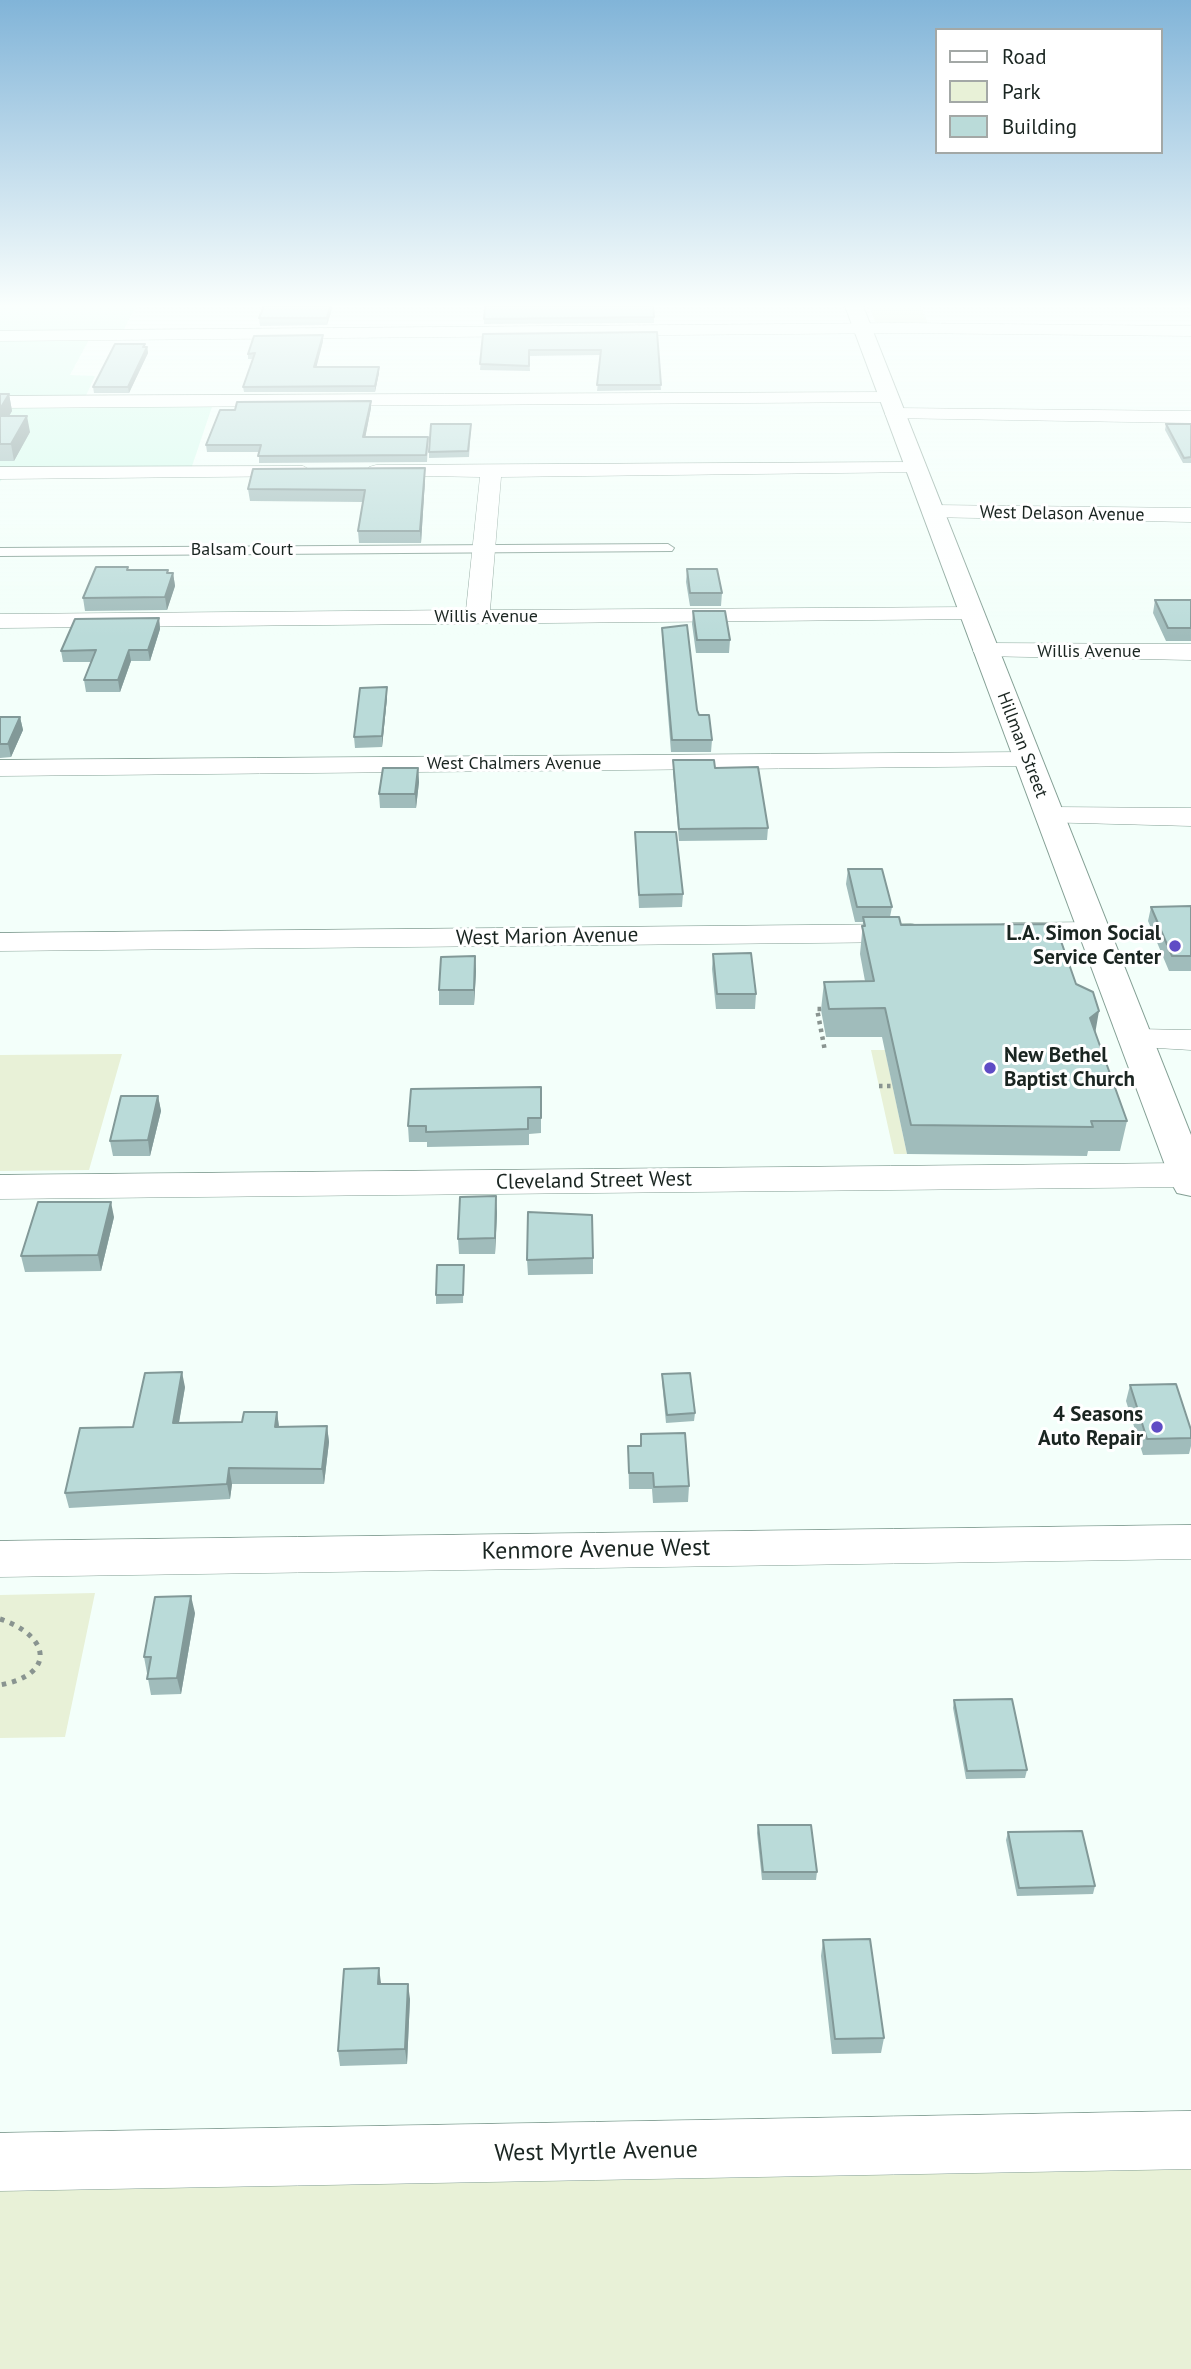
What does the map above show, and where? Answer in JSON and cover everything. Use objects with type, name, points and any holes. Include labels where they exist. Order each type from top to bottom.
[{"type":"street","name":"Hillman Street","points":[[896,417],[1189,1179]]},
{"type":"street","points":[[354,471],[916,468]]},
{"type":"street","points":[[477,617],[491,470]]},
{"type":"street","points":[[0,473],[327,471]]},
{"type":"street","name":"West Delason Avenue","points":[[933,512],[1191,515]]},
{"type":"street","name":"Willis Avenue","points":[[0,621],[972,614]]},
{"type":"street","name":"Willis Avenue","points":[[986,651],[1191,652]]},
{"type":"street","name":"West Chalmers Avenue","points":[[0,768],[1028,760]]},
{"type":"street","points":[[1050,816],[1191,817]]},
{"type":"street","name":"West Marion Avenue","points":[[0,942],[1094,932]]},
{"type":"street","points":[[1135,1039],[1191,1040]]},
{"type":"street","name":"Cleveland Street West","points":[[0,1187],[1189,1179]]},
{"type":"street","name":"Kenmore Avenue West","points":[[0,1559],[1191,1542]]},
{"type":"street","name":"West Myrtle Avenue","points":[[0,2162],[1191,2140]]},
{"type":"lane","name":"Balsam Court","points":[[0,552],[668,548]]},
{"type":"path","points":[[821,1009],[817,1009],[825,1051]]},
{"type":"path","points":[[879,1086],[893,1086]]},
{"type":"path","points":[[0,1619],[28,1628],[38,1638],[42,1648],[35,1670],[25,1678],[0,1685]]},
{"type":"shaded area","points":[[0,417],[209,417],[190,472],[5,473],[0,482]]},
{"type":"green space","points":[[871,1050],[885,1050],[907,1154],[894,1154]]},
{"type":"green space","points":[[122,1054],[89,1170],[0,1171],[0,1055]]},
{"type":"green space","points":[[95,1593],[65,1737],[0,1738],[0,1595]]},
{"type":"green space","points":[[1191,2140],[1191,2369],[0,2369],[0,2162]]},
{"type":"building","points":[[0,417],[27,417],[11,444],[0,444]]},
{"type":"building","points":[[217,417],[368,417],[363,437],[428,437],[426,455],[258,456],[261,445],[206,445]]},
{"type":"building","points":[[431,424],[471,424],[468,451],[429,452]]},
{"type":"building","points":[[1166,424],[1191,424],[1191,457],[1184,458]]},
{"type":"building","points":[[425,468],[420,531],[358,531],[365,490],[248,489],[253,469]]},
{"type":"building","points":[[96,567],[168,570],[167,573],[173,573],[165,597],[83,598]]},
{"type":"building","points":[[687,569],[717,569],[722,593],[690,593]]},
{"type":"building","points":[[1155,600],[1191,600],[1191,628],[1168,628]]},
{"type":"building","points":[[693,611],[725,611],[730,640],[697,640]]},
{"type":"building","points":[[159,618],[148,650],[129,650],[118,680],[84,680],[96,650],[61,651],[75,619]]},
{"type":"building","points":[[687,625],[697,710],[699,715],[709,715],[712,740],[672,740],[662,628]]},
{"type":"building","points":[[387,687],[382,736],[354,737],[360,688]]},
{"type":"building","points":[[0,717],[20,717],[8,744],[0,744]]},
{"type":"building","points":[[673,760],[714,760],[715,768],[758,767],[768,828],[679,829]]},
{"type":"building","points":[[383,768],[418,768],[415,794],[379,794]]},
{"type":"building","points":[[635,832],[676,832],[683,894],[639,895]]},
{"type":"building","points":[[848,869],[882,869],[892,907],[857,907]]},
{"type":"building","points":[[1191,906],[1191,956],[1172,956],[1151,907]]},
{"type":"building","name":"New Bethel Baptist Church","points":[[863,917],[899,917],[901,925],[1055,924],[1076,984],[1093,992],[1099,1011],[1090,1018],[1127,1121],[1091,1121],[1093,1127],[911,1125],[885,1008],[829,1009],[824,982],[874,981],[862,926],[865,926]]},
{"type":"building","points":[[751,953],[756,994],[717,994],[713,954]]},
{"type":"building","points":[[475,956],[474,990],[439,990],[441,957]]},
{"type":"building","points":[[541,1087],[541,1118],[528,1118],[528,1129],[426,1132],[426,1126],[408,1126],[411,1089]]},
{"type":"building","points":[[121,1096],[158,1096],[148,1140],[110,1141]]},
{"type":"building","points":[[496,1196],[495,1238],[458,1239],[460,1197]]},
{"type":"building","points":[[38,1202],[111,1202],[98,1255],[21,1256]]},
{"type":"building","points":[[528,1212],[592,1215],[593,1258],[527,1260]]},
{"type":"building","points":[[437,1265],[464,1265],[463,1295],[436,1295]]},
{"type":"building","points":[[182,1372],[173,1423],[242,1422],[244,1412],[277,1412],[275,1427],[327,1426],[322,1469],[229,1468],[227,1484],[65,1493],[80,1428],[133,1427],[145,1373]]},
{"type":"building","points":[[690,1373],[695,1413],[667,1415],[662,1374]]},
{"type":"building","points":[[1176,1384],[1191,1430],[1191,1438],[1147,1439],[1130,1385]]},
{"type":"building","points":[[685,1433],[689,1486],[654,1487],[653,1473],[629,1473],[628,1446],[641,1446],[641,1434]]},
{"type":"building","points":[[191,1596],[177,1678],[147,1679],[151,1657],[144,1657],[155,1597]]},
{"type":"building","points":[[1012,1699],[1027,1770],[967,1771],[954,1700]]},
{"type":"building","points":[[758,1825],[811,1825],[817,1872],[763,1872]]},
{"type":"building","points":[[1082,1831],[1095,1886],[1019,1888],[1008,1832]]},
{"type":"building","points":[[870,1939],[884,2038],[835,2039],[823,1940]]},
{"type":"building","points":[[379,1968],[378,1984],[408,1984],[405,2049],[338,2051],[344,1969]]},
{"type":"place","name":"L.A. Simon Social Service Center","points":[[1175,946]]},
{"type":"place","name":"New Bethel Baptist Church","points":[[990,1068]]},
{"type":"place","name":"4 Seasons Auto Repair","points":[[1157,1427]]}]
